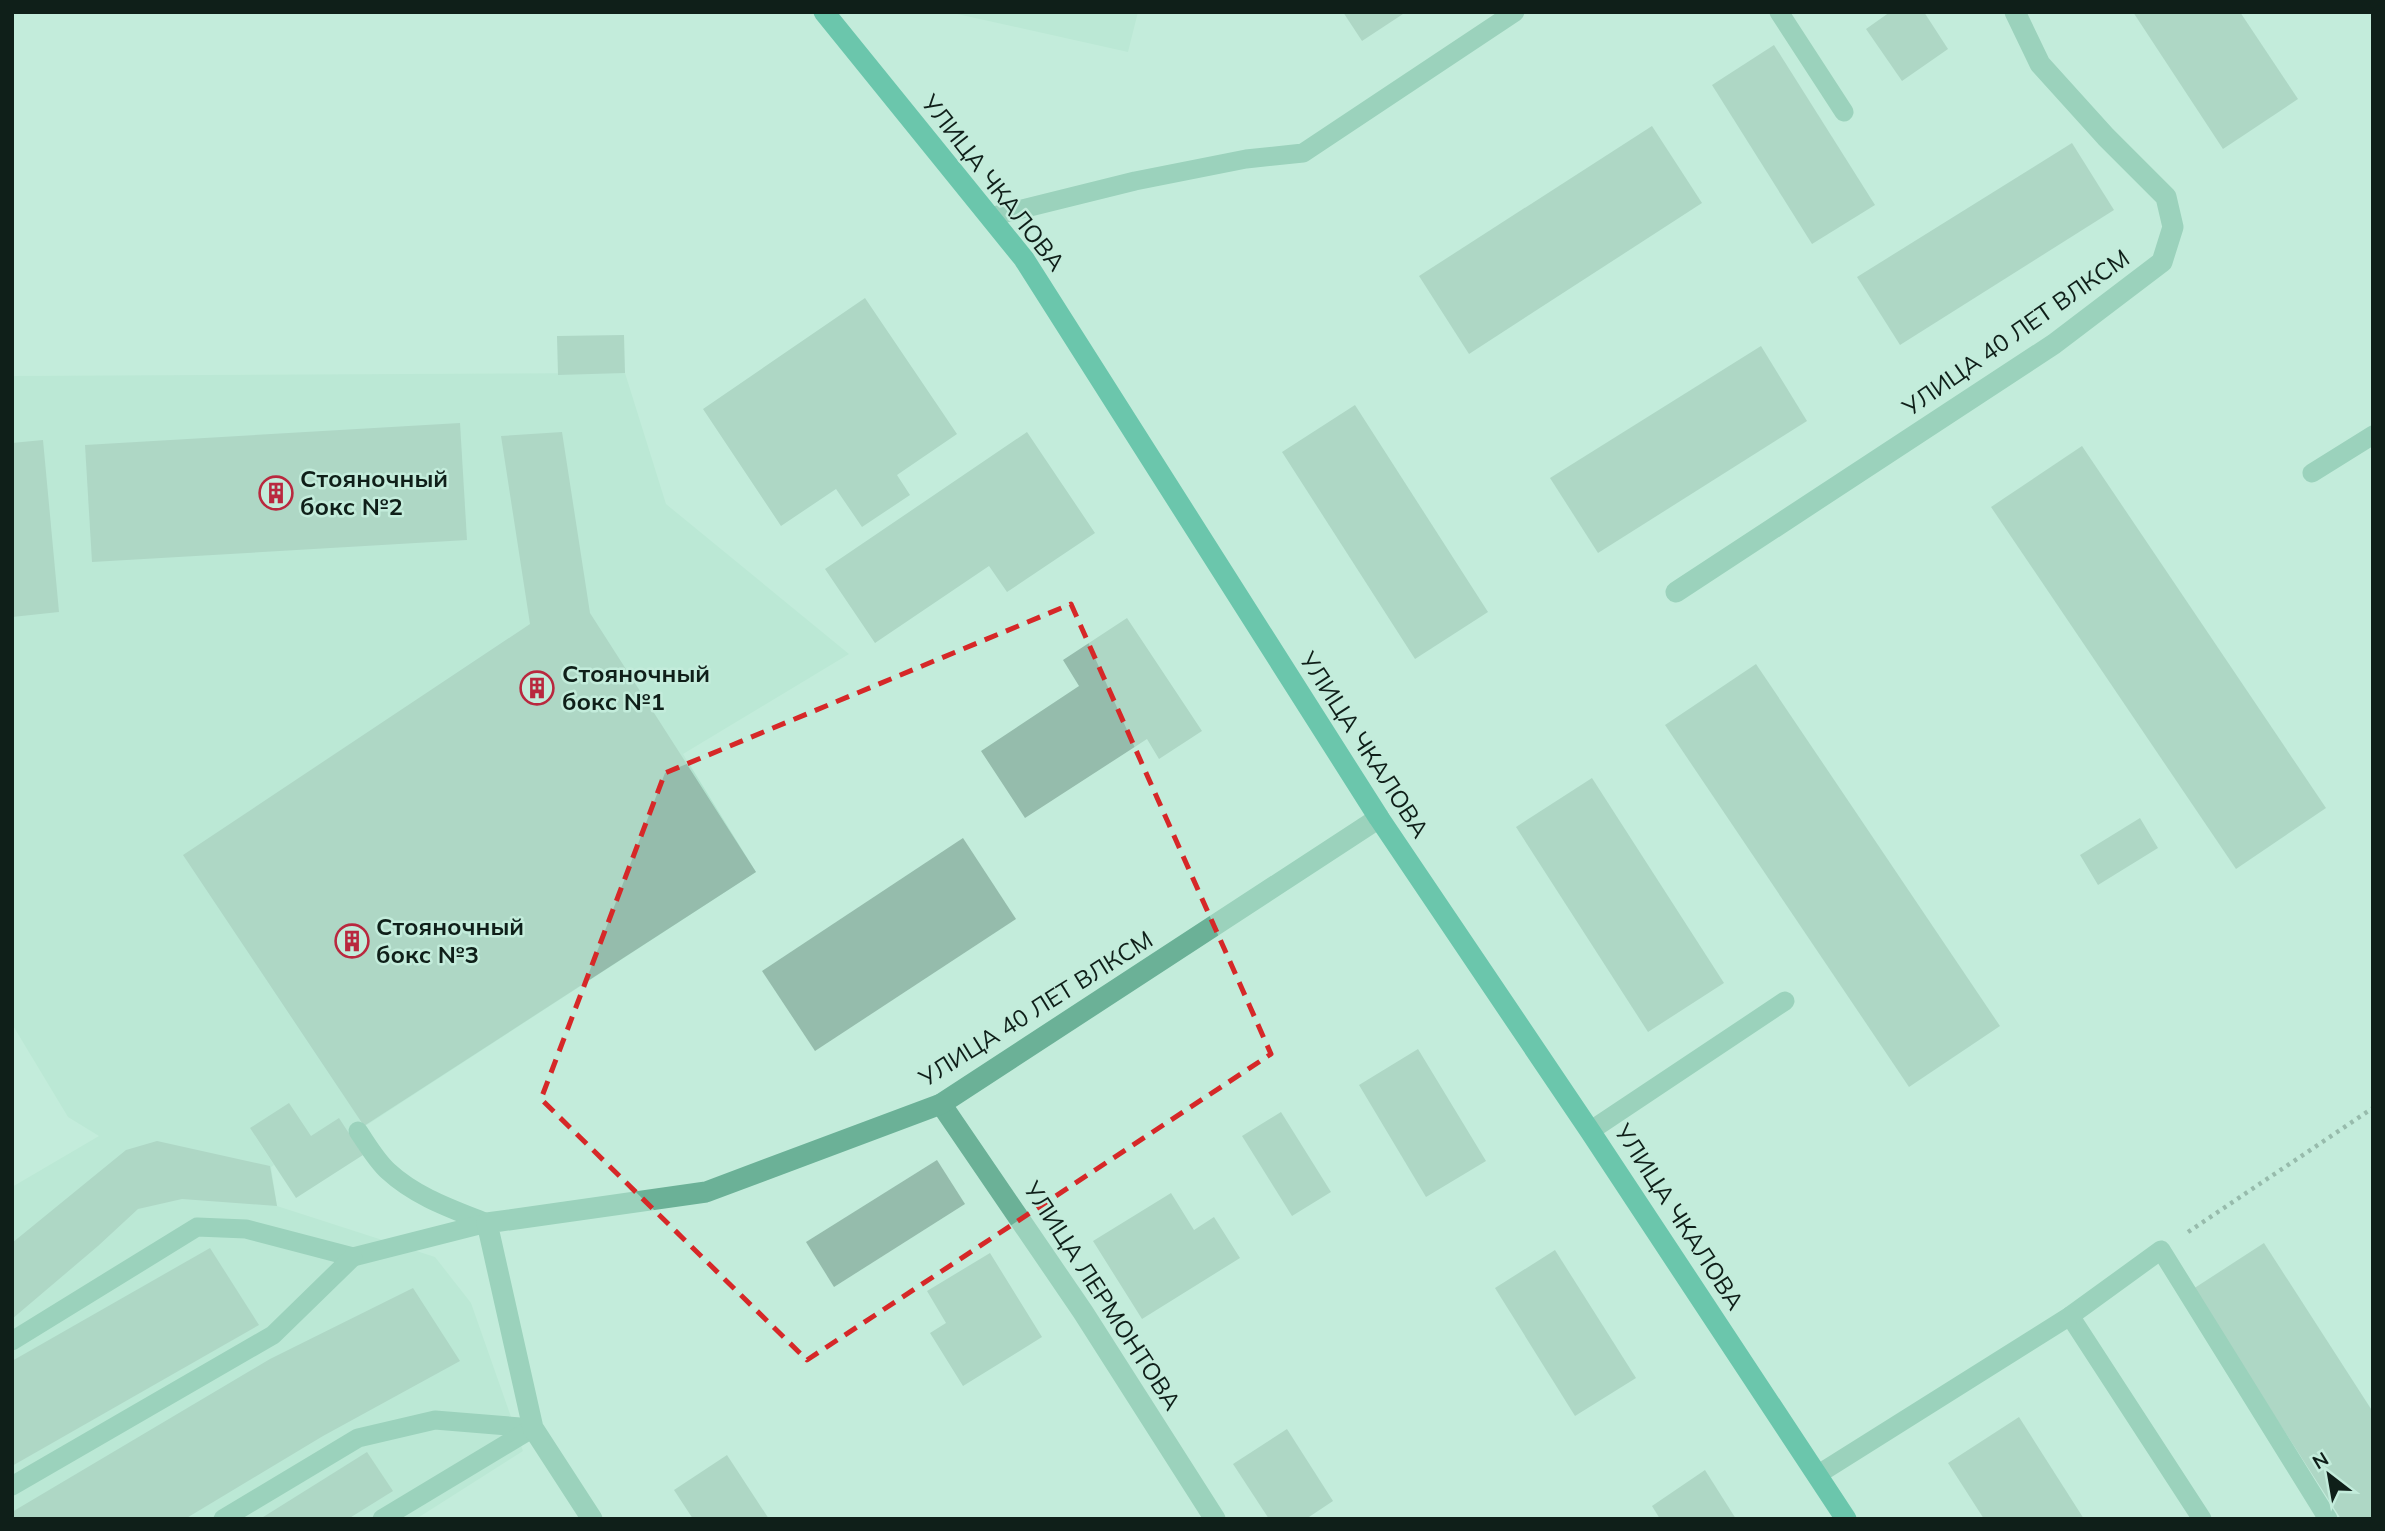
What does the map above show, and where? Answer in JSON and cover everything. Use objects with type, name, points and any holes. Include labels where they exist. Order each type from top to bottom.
[{"type":"street","name":"УЛИЦА ЧКАЛОВА","points":[[824,12],[1024,259],[1379,818],[1846,1519]]},
{"type":"street","name":"УЛИЦА 40 ЛЕТ ВЛКСМ","points":[[1676,592],[2054,344],[2162,262],[2173,227],[2166,197],[2106,137],[2040,64],[2015,12]]},
{"type":"street","name":"УЛИЦА 40 ЛЕТ ВЛКСМ","points":[[487,1223],[706,1192],[941,1104],[1379,818]]},
{"type":"street","name":"УЛИЦА ЛЕРМОНТОВА","points":[[941,1104],[1076,1302],[1215,1519]]},
{"type":"street","points":[[487,1223],[533,1428],[592,1519]]},
{"type":"lane","points":[[990,217],[1135,181],[1246,159],[1303,153],[1515,12]]},
{"type":"lane","points":[[1779,12],[1844,113]]},
{"type":"lane","points":[[2312,473],[2373,435]]},
{"type":"lane","points":[[1590,1131],[1785,1001]]},
{"type":"lane","points":[[358,1131],[387,1170],[402,1182],[431,1201],[487,1223]]},
{"type":"lane","points":[[12,1341],[197,1227],[246,1229],[353,1257],[487,1223]]},
{"type":"lane","points":[[1817,1475],[2070,1316],[2161,1250],[2328,1519]]},
{"type":"lane","points":[[12,1486],[273,1335],[353,1257]]},
{"type":"lane","points":[[2070,1316],[2202,1519]]},
{"type":"lane","points":[[223,1519],[358,1438],[435,1420],[533,1428]]},
{"type":"lane","points":[[382,1519],[533,1428]]},
{"type":"path","points":[[2161,1250],[2373,1108]]},
{"type":"highlighted area","points":[[1071,604],[1271,1054],[807,1360],[541,1099],[665,773]]},
{"type":"shaded area","points":[[948,12],[1138,12],[1128,52]]},
{"type":"shaded area","points":[[625,373],[666,504],[849,654],[683,754],[756,872],[350,1136],[311,1136],[250,1128],[274,1165],[271,1167],[277,1206],[435,1257],[471,1303],[523,1451],[416,1519],[12,1519],[12,1187],[99,1136],[68,1117],[12,1024],[12,376]]},
{"type":"building","points":[[1343,12],[1406,12],[1362,41]]},
{"type":"building","points":[[1890,12],[1924,12],[1948,49],[1902,81],[1866,29]]},
{"type":"building","points":[[2133,12],[2240,12],[2298,99],[2223,149]]},
{"type":"building","points":[[1774,45],[1875,205],[1812,244],[1712,85]]},
{"type":"building","points":[[1652,126],[1702,203],[1469,354],[1419,276]]},
{"type":"building","points":[[2072,143],[2114,210],[1900,345],[1857,277]]},
{"type":"building","points":[[865,298],[957,434],[897,475],[910,495],[862,527],[836,489],[781,526],[703,409]]},
{"type":"building","points":[[624,335],[625,373],[558,375],[557,336]]},
{"type":"building","points":[[1761,346],[1807,421],[1598,553],[1550,478]]},
{"type":"building","points":[[1355,405],[1488,612],[1415,659],[1282,452]]},
{"type":"building","name":"Стояночный бокс №2","points":[[460,423],[467,540],[92,562],[85,445]]},
{"type":"building","name":"Стояночный бокс №1","points":[[562,432],[590,613],[756,872],[364,1126],[183,855],[530,624],[501,436]]},
{"type":"building","points":[[1027,432],[1095,533],[1007,592],[989,566],[875,643],[825,569]]},
{"type":"building","points":[[43,440],[59,612],[12,617],[12,443]]},
{"type":"building","points":[[2082,446],[2326,808],[2236,869],[1991,507]]},
{"type":"building","points":[[1127,618],[1202,731],[1159,759],[1147,739],[1025,818],[981,751],[1079,686],[1063,660]]},
{"type":"building","points":[[1756,664],[2000,1026],[1909,1087],[1665,725]]},
{"type":"building","points":[[1592,778],[1724,983],[1648,1032],[1516,827]]},
{"type":"building","points":[[2140,818],[2158,848],[2098,885],[2080,855]]},
{"type":"building","points":[[963,838],[1016,919],[815,1051],[762,971]]},
{"type":"building","points":[[1418,1049],[1486,1161],[1426,1197],[1359,1085]]},
{"type":"building","points":[[289,1103],[311,1136],[339,1118],[363,1155],[296,1198],[250,1128]]},
{"type":"building","points":[[1281,1112],[1331,1192],[1292,1216],[1242,1136]]},
{"type":"building","points":[[157,1141],[270,1166],[277,1206],[182,1199],[138,1209],[12,1319],[12,1243],[126,1150]]},
{"type":"building","points":[[937,1160],[965,1204],[834,1287],[806,1242]]},
{"type":"building","points":[[1171,1193],[1194,1230],[1214,1217],[1240,1258],[1142,1319],[1093,1241]]},
{"type":"building","points":[[2264,1243],[2373,1412],[2373,1519],[2341,1519],[2193,1289]]},
{"type":"building","points":[[210,1248],[259,1325],[12,1466],[12,1361]]},
{"type":"building","points":[[1555,1250],[1636,1378],[1575,1416],[1495,1288]]},
{"type":"building","points":[[990,1253],[1042,1337],[963,1386],[930,1333],[946,1323],[927,1291]]},
{"type":"building","points":[[413,1288],[460,1361],[323,1436],[185,1519],[12,1519],[12,1512],[270,1359]]},
{"type":"building","points":[[2019,1417],[2084,1519],[1984,1519],[1948,1463]]},
{"type":"building","points":[[1287,1429],[1333,1501],[1306,1519],[1269,1519],[1233,1464]]},
{"type":"building","points":[[367,1452],[393,1491],[348,1519],[260,1519]]},
{"type":"building","points":[[727,1455],[769,1519],[693,1519],[674,1490]]},
{"type":"building","points":[[1705,1470],[1736,1519],[1660,1519],[1652,1506]]},
{"type":"place","name":"Стояночный бокс №2","points":[[276,493]]},
{"type":"place","name":"Стояночный бокс №1","points":[[537,688]]},
{"type":"place","name":"Стояночный бокс №3","points":[[352,941]]}]
